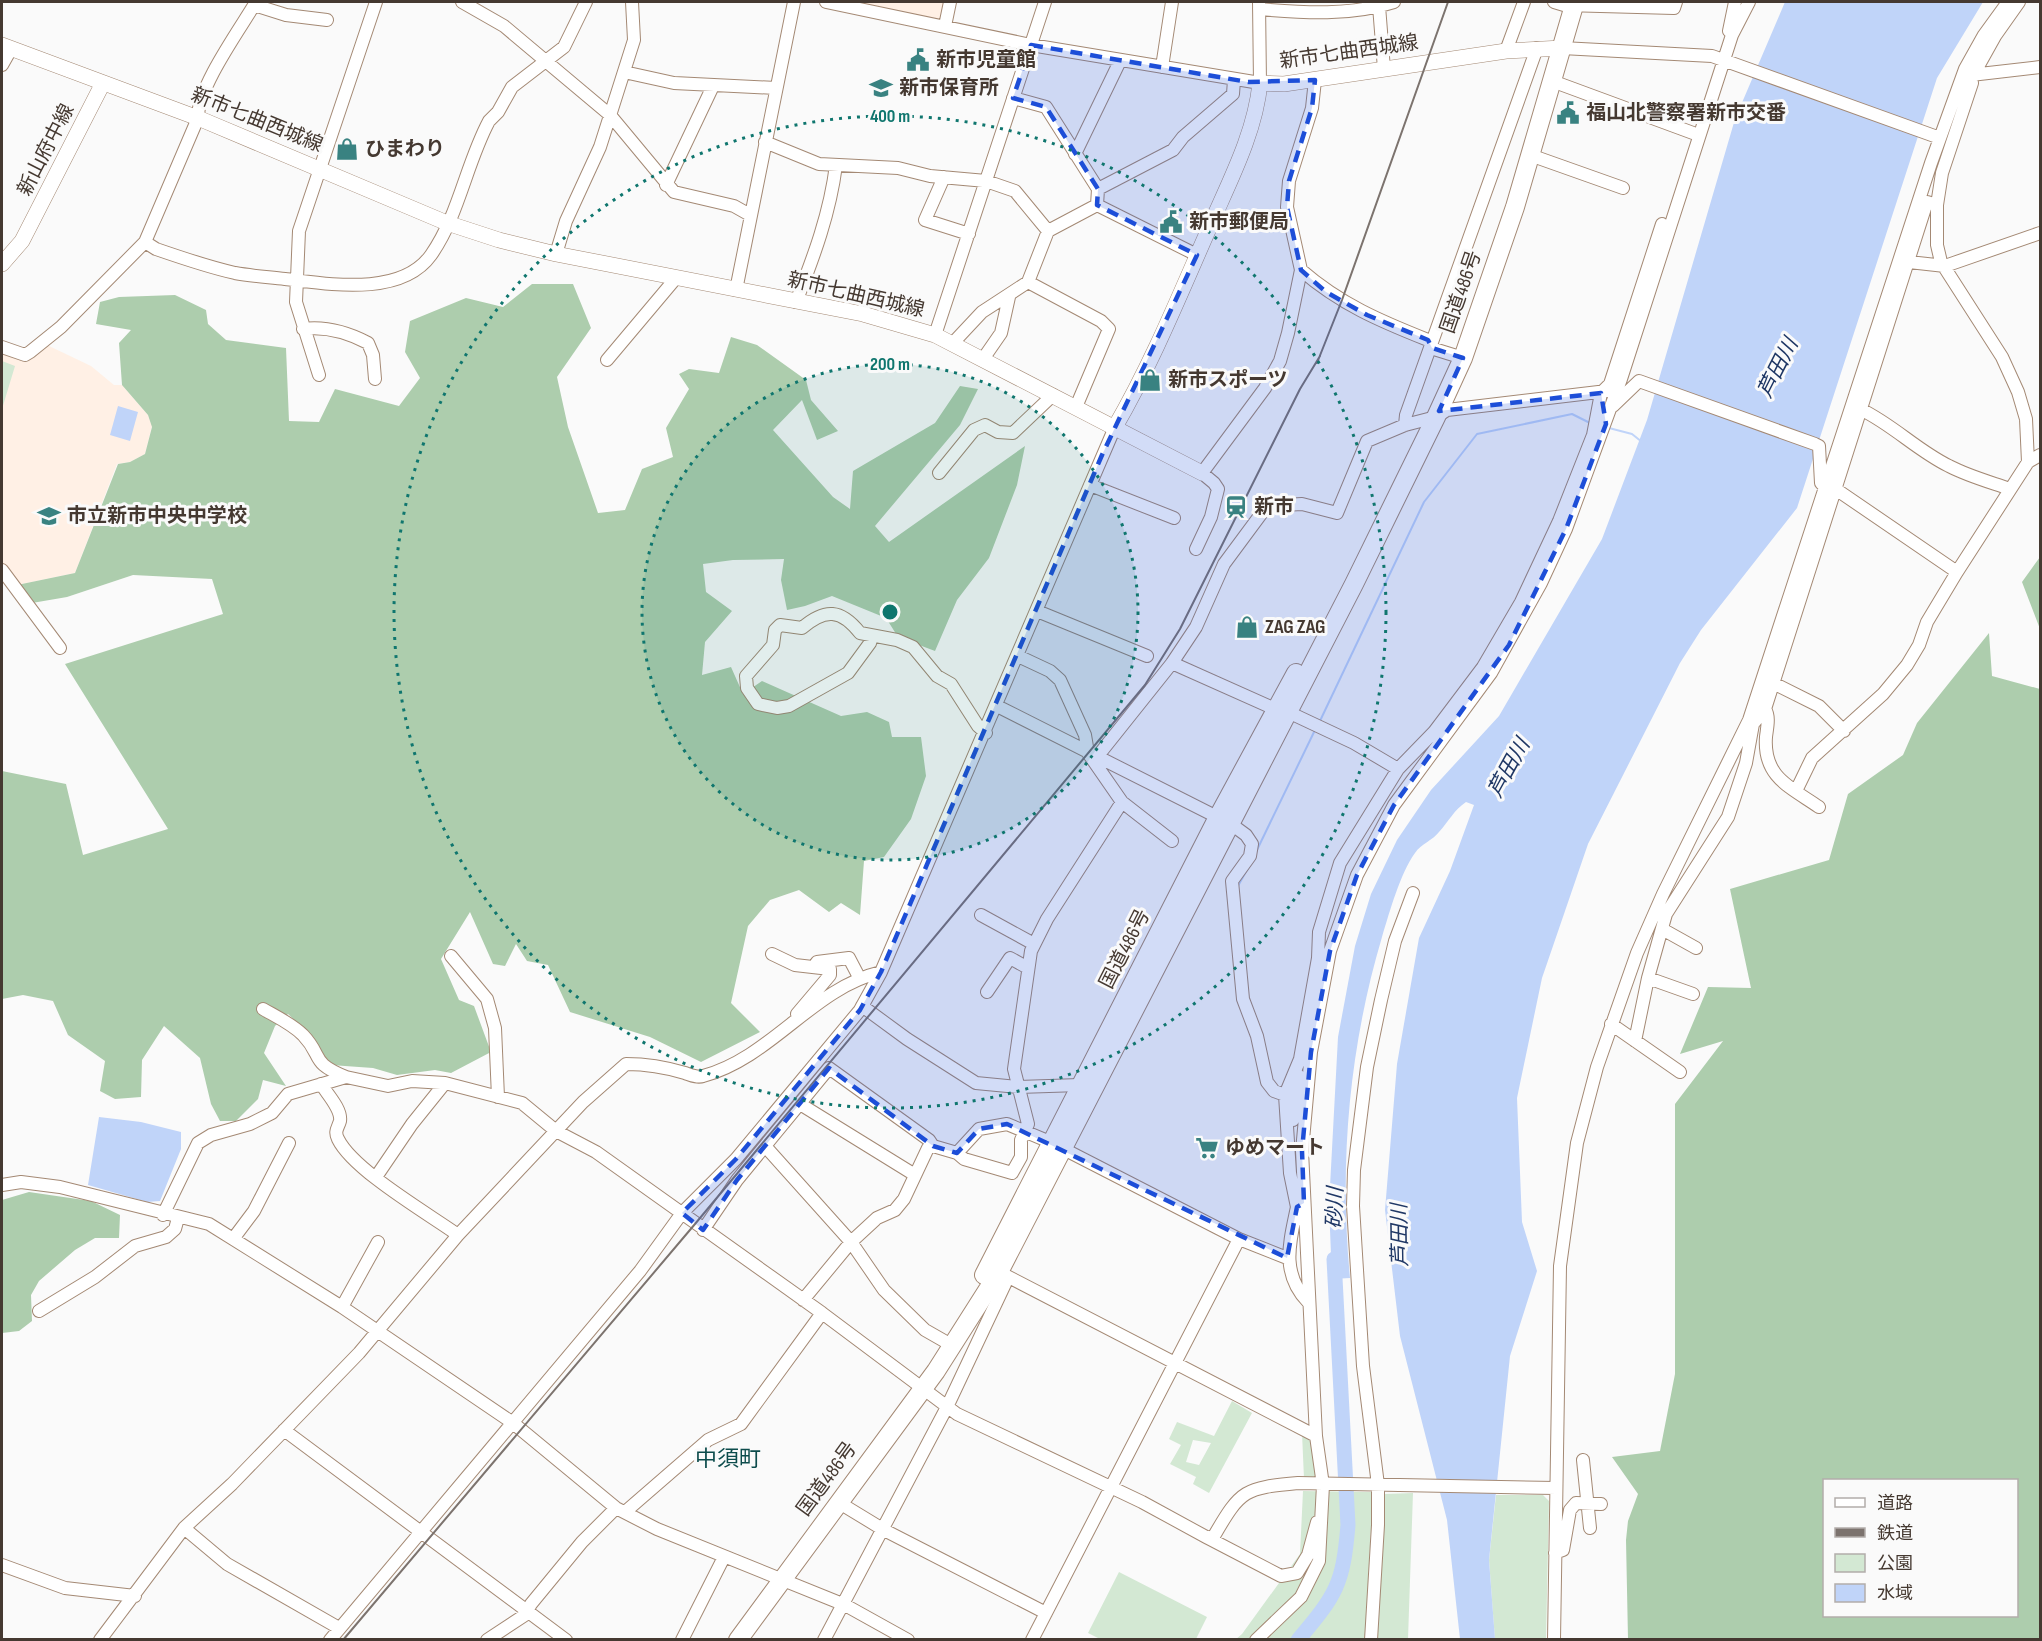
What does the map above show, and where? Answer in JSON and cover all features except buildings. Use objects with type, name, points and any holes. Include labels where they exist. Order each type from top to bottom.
[{"type":"highway","name":"国道486号","points":[[738,1640],[953,1346],[1281,710],[1354,584],[1436,417],[1462,358],[1530,155],[1575,3]]},
{"type":"highway","name":"国道486号","points":[[1057,1146],[1080,1085],[1225,820]]},
{"type":"main road","name":"新市七曲西城線","points":[[6,47],[198,118],[447,222],[556,254],[890,320],[935,335],[1115,427],[1138,387],[1197,255],[1253,121],[1260,83],[1284,84],[1506,51],[1562,48]]},
{"type":"main road","name":"新山府中線","points":[[2,264],[22,241],[103,83]]},
{"type":"main road","points":[[1115,427],[1203,473]]},
{"type":"street","points":[[319,375],[296,302],[299,231],[376,2]]},
{"type":"street","points":[[462,2],[504,26],[610,115],[674,192],[734,206],[750,215]]},
{"type":"street","points":[[145,242],[156,249],[236,273],[298,280],[364,285],[397,279],[417,270],[431,255],[447,222],[489,121],[498,112],[512,87],[564,47],[586,2]]},
{"type":"street","points":[[556,254],[566,221],[600,147],[634,40],[632,2]]},
{"type":"street","points":[[736,290],[794,2]]},
{"type":"street","points":[[826,2],[1031,45],[1260,83],[1259,5],[1308,13],[1379,6],[1394,2]]},
{"type":"street","points":[[945,26],[950,2]]},
{"type":"street","points":[[935,335],[1045,2]]},
{"type":"street","points":[[1162,68],[1172,2]]},
{"type":"street","points":[[1506,51],[1524,2]]},
{"type":"street","points":[[1554,2],[1674,8],[1676,2]]},
{"type":"street","points":[[1256,1640],[1301,1597],[1312,1580],[1319,1562],[1328,1485],[1316,1436],[1300,1205],[1302,1151],[1311,1052],[1330,951],[1357,875],[1394,805],[1491,674],[1509,645],[1566,529],[1606,424],[1726,55],[1735,2]]},
{"type":"street","points":[[1290,1173],[1293,1115],[1300,1059],[1318,958],[1319,932],[1340,863],[1398,769],[1434,732],[1476,676],[1521,602],[1559,521],[1593,435],[1601,393],[1610,384],[1693,133],[1710,87],[1749,2]]},
{"type":"street","points":[[1635,1041],[1648,978],[1666,914],[1728,817],[1746,763],[1751,722],[1765,709],[1940,138],[1965,69],[1984,35],[2008,2]]},
{"type":"street","points":[[2019,2],[1973,75],[1951,124],[1940,138],[1940,154],[1932,203],[1941,262],[2002,357],[2019,392],[2026,419],[2028,462]]},
{"type":"street","points":[[2,347],[25,355],[30,352],[61,327],[145,242],[198,118],[202,99],[227,48],[255,3],[286,15],[327,20]]},
{"type":"street","points":[[1379,6],[1384,69]]},
{"type":"street","points":[[2,65],[6,47]]},
{"type":"street","points":[[1405,425],[1431,345],[1537,48]]},
{"type":"street","points":[[1562,48],[1726,55],[1940,138]]},
{"type":"street","points":[[1075,154],[1120,61]]},
{"type":"street","points":[[1973,75],[2040,67]]},
{"type":"street","points":[[624,72],[674,83],[776,88]]},
{"type":"street","points":[[1554,1640],[1555,1553],[1552,1488],[1560,1266],[1568,1199],[1583,1118],[1611,1024],[1663,894],[1751,722],[1831,490],[1848,455],[1909,262],[1932,203],[1973,75]]},
{"type":"street","points":[[1098,189],[1173,150],[1183,136],[1233,94],[1234,80]]},
{"type":"street","points":[[1196,549],[1211,517],[1218,489],[1203,473],[1265,388],[1280,361],[1297,300],[1301,270],[1287,207],[1288,181],[1312,108],[1315,80]]},
{"type":"street","points":[[1552,81],[1693,133]]},
{"type":"street","points":[[666,184],[713,86]]},
{"type":"street","points":[[1013,98],[1046,107],[1098,189],[1097,205]]},
{"type":"street","points":[[765,142],[819,164],[898,168],[944,177],[986,181],[1015,191],[1048,231]]},
{"type":"street","points":[[1530,155],[1623,188]]},
{"type":"street","points":[[796,302],[816,251],[831,200],[836,165]]},
{"type":"street","points":[[944,177],[925,220],[969,234]]},
{"type":"street","points":[[1097,205],[1197,255]]},
{"type":"street","points":[[952,344],[982,312],[1009,297],[1028,282],[1048,231],[1097,205]]},
{"type":"street","points":[[1909,262],[1945,266],[2040,233]]},
{"type":"street","points":[[1301,270],[1326,292],[1366,315],[1428,340],[1431,345],[1462,358]]},
{"type":"street","points":[[607,360],[676,278]]},
{"type":"street","points":[[1028,282],[1101,321],[1109,329],[1076,407]]},
{"type":"street","points":[[983,359],[1001,333],[1009,297]]},
{"type":"street","points":[[303,329],[317,327],[350,333],[368,343],[373,355],[375,380]]},
{"type":"street","points":[[1092,755],[1172,663],[1196,627],[1224,564],[1267,506],[1302,504],[1337,513],[1367,441],[1405,425],[1436,417],[1447,410],[1601,393],[1610,390],[1621,379]]},
{"type":"street","points":[[1612,406],[1639,381],[1815,444],[1819,446],[1821,483],[1957,572]]},
{"type":"street","points":[[1601,393],[1603,423],[1606,424]]},
{"type":"street","points":[[939,473],[974,430],[984,425],[998,432],[1013,433],[1053,394]]},
{"type":"street","points":[[1862,410],[1949,467],[2010,489]]},
{"type":"street","points":[[330,1640],[640,1271],[682,1213],[735,1159],[862,1006],[881,972],[986,732],[1115,427]]},
{"type":"street","points":[[1796,791],[1812,758],[1883,694],[1907,665],[1919,645],[1928,622],[1957,572],[2028,462],[2040,455]]},
{"type":"street","points":[[1089,485],[1174,518]]},
{"type":"street","points":[[2,570],[60,648]]},
{"type":"street","points":[[1037,611],[1147,656]]},
{"type":"street","points":[[872,636],[870,643],[848,673],[789,706],[777,708],[758,704],[747,688],[746,676],[773,645],[775,630],[780,625],[802,628],[813,618],[826,613],[832,614],[851,621],[860,633],[897,640],[913,647],[937,676],[951,684],[978,726],[986,732]]},
{"type":"street","points":[[1018,656],[1050,671],[1060,680],[1092,755],[1122,802],[1172,841]]},
{"type":"street","points":[[1172,663],[1354,743],[1398,769]]},
{"type":"street","points":[[1773,683],[1819,706],[1844,731]]},
{"type":"street","points":[[997,706],[1225,820],[1246,834],[1252,844],[1250,856],[1232,881],[1243,999],[1257,1036],[1267,1082],[1274,1091],[1285,1095]]},
{"type":"street","points":[[1765,709],[1768,714],[1766,743],[1771,768],[1777,778],[1819,807]]},
{"type":"street","points":[[703,1230],[737,1180],[829,1068],[929,1140],[933,1146],[957,1153],[964,1159],[1012,1173],[1021,1157],[1024,1132],[1028,1124],[1014,1069],[1028,968],[1034,944],[1047,919],[1122,802]]},
{"type":"street","points":[[1371,1640],[1378,1526],[1378,1485],[1363,1366],[1353,1206],[1354,1170],[1367,1067],[1380,1000],[1395,941],[1413,893]]},
{"type":"street","points":[[981,915],[1034,944]]},
{"type":"street","points":[[1662,929],[1696,948]]},
{"type":"street","points":[[772,954],[795,965],[830,969],[830,975],[790,1025]]},
{"type":"street","points":[[451,956],[487,999],[495,1028],[498,1097]]},
{"type":"street","points":[[814,967],[818,962],[849,958],[860,979]]},
{"type":"street","points":[[987,992],[1010,958],[1028,968]]},
{"type":"street","points":[[100,1640],[184,1528],[284,1430],[377,1333],[458,1235],[556,1131],[626,1064],[657,1065],[700,1077],[746,1059],[790,1025],[860,979],[881,972]]},
{"type":"street","points":[[1648,978],[1694,994]]},
{"type":"street","points":[[862,1006],[907,1039],[976,1083],[1018,1087],[1080,1085]]},
{"type":"street","points":[[263,1009],[305,1037],[325,1069],[346,1077],[388,1086],[412,1081],[446,1083],[522,1103],[556,1131],[596,1152],[822,1313],[947,1407],[1110,1489],[1142,1502],[1281,1576],[1297,1574],[1308,1555],[1328,1485]]},
{"type":"street","points":[[1611,1024],[1680,1072]]},
{"type":"street","points":[[1300,1059],[1285,1095],[1290,1173],[1300,1205],[1287,1258],[1300,1294],[1308,1302]]},
{"type":"street","points":[[163,1215],[198,1143],[211,1135],[250,1124],[272,1113],[288,1095],[346,1077]]},
{"type":"street","points":[[376,1177],[412,1124],[446,1083]]},
{"type":"street","points":[[321,1084],[338,1110],[340,1121],[336,1129],[338,1139],[355,1161],[458,1235]]},
{"type":"street","points":[[800,1104],[915,1175]]},
{"type":"street","points":[[957,1153],[979,1129],[1007,1124],[1057,1146],[1239,1239],[1287,1258]]},
{"type":"street","points":[[233,1239],[254,1211],[289,1143]]},
{"type":"street","points":[[765,1146],[851,1242],[884,1290],[925,1330],[953,1346]]},
{"type":"street","points":[[803,1300],[851,1242],[877,1218],[895,1210],[904,1199],[928,1148],[933,1146]]},
{"type":"street","points":[[2,1185],[21,1182],[60,1187],[120,1200],[163,1215],[209,1224],[342,1307],[377,1333],[513,1423],[620,1510],[657,1529],[845,1605],[908,1640]]},
{"type":"street","points":[[39,1311],[95,1277],[135,1246],[165,1237],[175,1229],[178,1218]]},
{"type":"street","points":[[1032,1640],[1239,1239]]},
{"type":"street","points":[[342,1307],[378,1242]]},
{"type":"street","points":[[993,1269],[1316,1436]]},
{"type":"street","points":[[824,1640],[845,1605],[947,1407],[1005,1284],[993,1269]]},
{"type":"street","points":[[487,1640],[525,1615],[582,1542],[708,1440],[741,1424],[822,1313]]},
{"type":"street","points":[[284,1430],[566,1640]]},
{"type":"street","points":[[1583,1460],[1590,1528]]},
{"type":"street","points":[[1208,1538],[1215,1536],[1231,1506],[1242,1495],[1260,1486],[1298,1483],[1552,1488]]},
{"type":"street","points":[[838,1502],[884,1530],[1046,1613]]},
{"type":"street","points":[[1555,1553],[1563,1550],[1570,1510],[1576,1503],[1601,1503]]},
{"type":"street","points":[[184,1528],[228,1564],[339,1628]]},
{"type":"street","points":[[682,1640],[724,1557]]},
{"type":"street","points":[[2,1565],[64,1588],[135,1596]]},
{"type":"highlighted area","points":[[1031,45],[1248,82],[1315,80],[1312,108],[1289,181],[1287,207],[1301,270],[1326,292],[1367,315],[1428,340],[1432,348],[1463,358],[1439,411],[1601,393],[1606,424],[1566,529],[1509,645],[1394,805],[1357,875],[1330,951],[1311,1052],[1302,1151],[1304,1203],[1297,1207],[1287,1258],[1007,1124],[979,1129],[957,1153],[933,1146],[829,1068],[737,1180],[703,1230],[682,1213],[736,1159],[860,1010],[881,972],[1102,455],[1197,255],[1097,205],[1098,189],[1046,107],[1013,98]]},
{"type":"shaded area","points":[[852,2],[948,2],[945,17],[940,21]]},
{"type":"shaded area","name":"市立新市中央中学校","points":[[47,345],[91,366],[114,385],[122,385],[148,415],[152,426],[145,454],[130,462],[117,464],[75,573],[17,585],[2,568],[2,352],[27,362]]},
{"type":"green space","points":[[532,284],[573,284],[591,328],[557,377],[568,427],[598,513],[625,510],[642,469],[673,457],[666,428],[689,389],[679,374],[689,369],[719,373],[731,337],[757,345],[806,380],[811,400],[838,431],[817,440],[802,400],[773,430],[833,497],[850,509],[853,471],[935,423],[960,386],[978,389],[960,425],[875,526],[889,542],[1025,446],[1017,485],[989,558],[957,600],[935,651],[898,637],[886,618],[832,596],[787,610],[781,580],[784,559],[733,560],[703,564],[706,592],[732,611],[705,642],[702,675],[731,667],[743,694],[762,681],[841,716],[867,712],[889,722],[892,737],[921,737],[926,776],[911,819],[884,857],[864,861],[860,915],[841,903],[829,912],[799,890],[770,900],[748,926],[731,1003],[760,1032],[701,1062],[650,1037],[570,1012],[548,965],[527,961],[516,944],[505,966],[493,964],[470,912],[441,959],[459,1000],[474,1006],[491,1052],[451,1073],[435,1070],[397,1075],[373,1068],[331,1065],[308,1033],[288,1014],[275,1026],[264,1053],[286,1086],[263,1080],[258,1099],[236,1121],[220,1121],[211,1104],[200,1058],[164,1026],[142,1060],[141,1097],[115,1099],[100,1091],[105,1061],[68,1035],[53,1001],[23,995],[2,999],[2,771],[66,784],[83,855],[168,829],[65,664],[223,614],[212,579],[133,575],[67,597],[32,603],[17,585],[75,573],[118,464],[130,462],[145,454],[152,427],[148,415],[122,385],[119,343],[131,330],[96,324],[100,302],[119,297],[175,295],[206,310],[208,324],[226,340],[286,348],[289,421],[319,422],[335,389],[399,406],[420,378],[405,352],[410,321],[466,298],[503,307]]},
{"type":"green space","points":[[2,361],[15,366],[2,409]]},
{"type":"green space","points":[[2040,557],[2040,629],[2022,582]]},
{"type":"green space","points":[[1989,633],[1992,676],[2040,689],[2040,1639],[1628,1639],[1626,1540],[1628,1521],[1638,1494],[1612,1457],[1660,1451],[1675,1374],[1675,1104],[1723,1041],[1680,1054],[1708,987],[1751,988],[1730,889],[1829,860],[1848,794],[1903,755],[1917,723]]},
{"type":"green space","points":[[29,1192],[91,1201],[120,1215],[119,1238],[95,1238],[75,1250],[39,1281],[31,1295],[32,1321],[19,1331],[2,1333],[2,1200]]},
{"type":"green space","points":[[1232,1401],[1252,1413],[1209,1493],[1193,1484],[1196,1477],[1170,1464],[1181,1445],[1169,1439],[1177,1422],[1214,1436]],"holes":[[[1193,1440],[1211,1443],[1199,1465],[1186,1462]]]},
{"type":"green space","points":[[1302,1433],[1314,1445],[1316,1477],[1304,1479]]},
{"type":"green space","points":[[1303,1491],[1373,1492],[1365,1639],[1235,1640],[1242,1634],[1300,1554]]},
{"type":"green space","points":[[1413,1493],[1408,1639],[1375,1640],[1384,1494]]},
{"type":"green space","points":[[1496,1495],[1543,1495],[1549,1501],[1546,1639],[1495,1640],[1489,1560]]},
{"type":"green space","points":[[1119,1572],[1207,1617],[1196,1639],[1100,1639],[1088,1633]]},
{"type":"water","name":"芦田川","points":[[1785,2],[1983,2],[1937,78],[1797,508],[1701,630],[1680,663],[1588,844],[1542,978],[1517,1098],[1522,1222],[1537,1271],[1510,1356],[1489,1560],[1495,1639],[1460,1639],[1447,1520],[1400,1336],[1385,1210],[1397,1064],[1419,938],[1450,871],[1474,805],[1466,802],[1462,805],[1436,835],[1415,853],[1400,882],[1382,937],[1354,1063],[1346,1192],[1350,1278],[1332,1279],[1329,1205],[1338,1037],[1355,946],[1371,894],[1397,840],[1431,790],[1499,716],[1602,539],[1647,420],[1735,119]]},
{"type":"water","points":[[118,406],[138,412],[130,441],[110,435]]},
{"type":"water","points":[[99,1117],[141,1122],[181,1132],[181,1149],[160,1201],[147,1202],[88,1185]]},
{"type":"waterway","points":[[1319,723],[1424,502],[1477,434],[1572,414],[1592,424]]},
{"type":"waterway","points":[[1609,428],[1632,434],[1642,442]]},
{"type":"waterway","points":[[1256,852],[1315,730]]},
{"type":"waterway","points":[[1238,886],[1248,868]]},
{"type":"waterway","name":"砂川","points":[[1298,1640],[1322,1611],[1336,1587],[1344,1561],[1348,1525],[1334,1259]]},
{"type":"railway","points":[[1317,363],[1342,300],[1448,2]]},
{"type":"railway","points":[[343,1640],[695,1224],[1145,685],[1180,629],[1300,389],[1320,356]]},
{"type":"place","name":"新市児童館","points":[[918,60]]},
{"type":"place","name":"新市保育所","points":[[881,88]]},
{"type":"place","name":"福山北警察署新市交番","points":[[1568,113]]},
{"type":"place","name":"ひまわり","points":[[347,149]]},
{"type":"place","name":"新市郵便局","points":[[1171,222]]},
{"type":"place","name":"新市スポーツ","points":[[1150,380]]},
{"type":"place","name":"新市","points":[[1236,507]]},
{"type":"place","name":"市立新市中央中学校","points":[[49,516]]},
{"type":"place","name":"ZAG ZAG","points":[[1247,627]]},
{"type":"place","name":"ゆめマート","points":[[1207,1148]]},
{"type":"district","name":"中須町","points":[[728,1459]]}]
